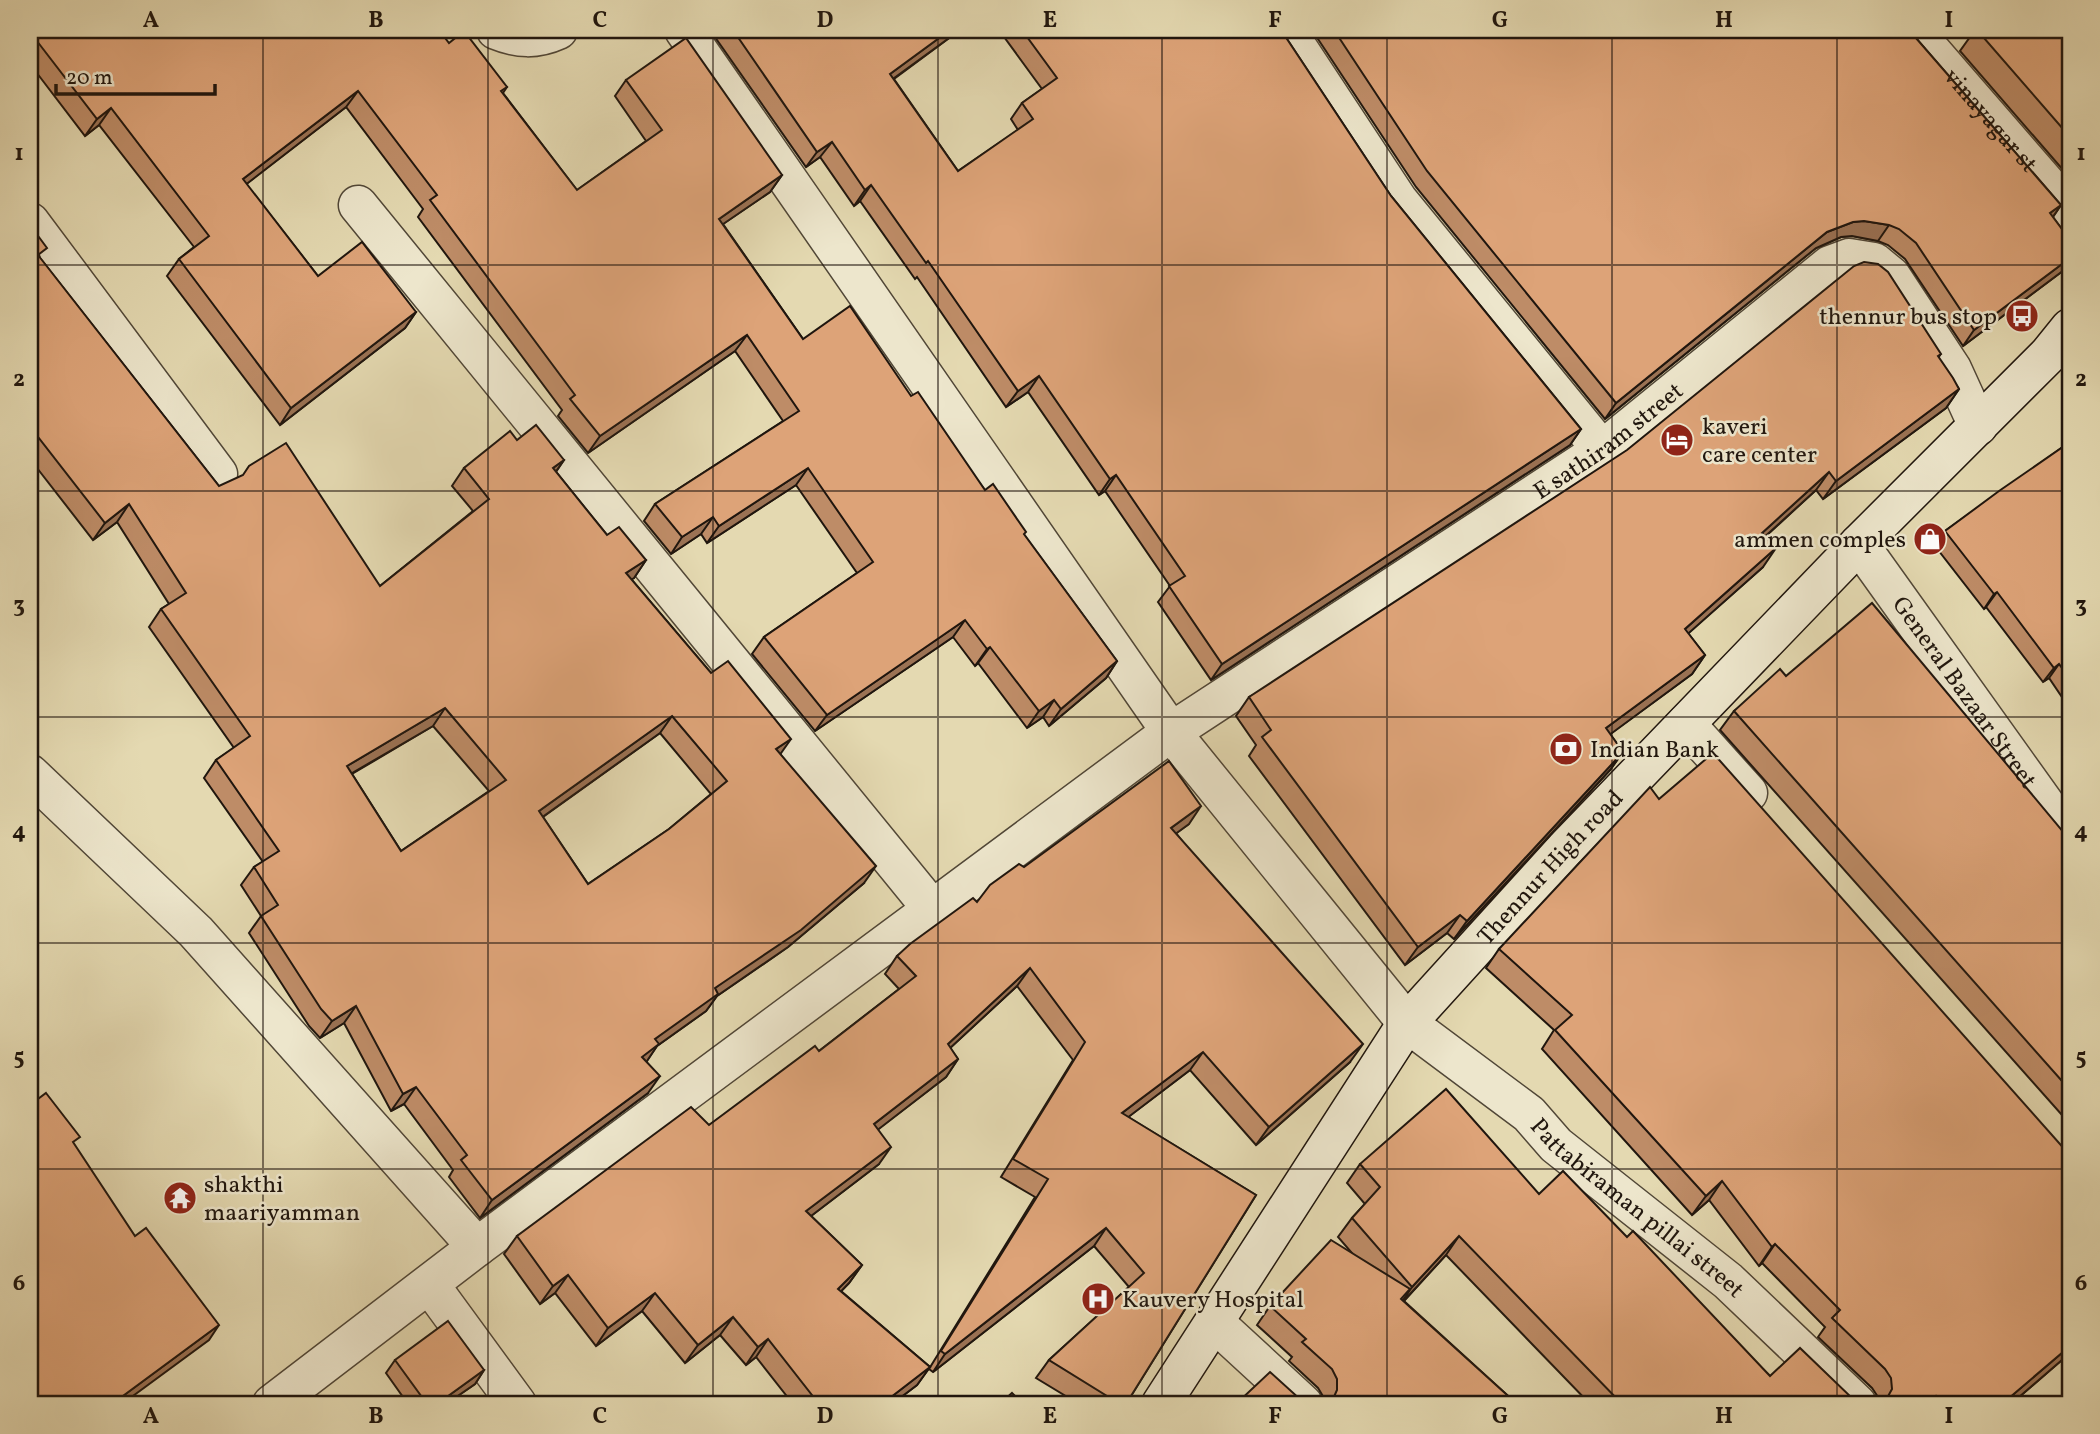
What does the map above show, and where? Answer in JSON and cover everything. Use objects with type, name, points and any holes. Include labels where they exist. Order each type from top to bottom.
[{"type":"street","points":[[496,30],[519,38],[543,37],[558,30]]},
{"type":"street","name":"Pattabiraman pillai street","points":[[684,30],[1171,733],[1407,1023],[1529,1114],[1556,1145],[1728,1281],[1857,1404]]},
{"type":"street","points":[[1286,30],[1398,200],[1602,450]]},
{"type":"street","name":"vinayagar st","points":[[1913,30],[2070,211]]},
{"type":"street","points":[[358,205],[933,910]]},
{"type":"street","points":[[30,222],[218,474]]},
{"type":"street","name":"E sathiram street","points":[[272,1404],[477,1247],[1171,733],[1602,450],[1830,265],[1849,258],[1874,262],[1891,276],[1952,369],[1978,426]]},
{"type":"street","name":"Thennur High road","points":[[1161,1404],[1407,1023],[1565,849],[1860,544],[2049,354],[2070,328]]},
{"type":"street","name":"General Bazaar Street","points":[[1860,544],[2070,839]]},
{"type":"street","points":[[1686,724],[1769,817]]},
{"type":"street","points":[[30,774],[196,932],[477,1247]]},
{"type":"street","points":[[430,1285],[517,1404]]},
{"type":"street","points":[[1214,1322],[1303,1404]]},
{"type":"building","points":[[30,30],[439,30],[449,43],[464,31],[507,87],[501,91],[577,190],[662,130],[626,80],[686,38],[782,175],[719,219],[803,339],[850,306],[911,396],[918,392],[985,490],[993,484],[1026,532],[1024,534],[1117,661],[1061,709],[1054,700],[1039,711],[990,647],[987,649],[965,620],[827,715],[764,637],[873,562],[808,468],[719,526],[713,517],[682,537],[655,504],[799,411],[747,335],[600,436],[570,399],[575,395],[430,200],[437,195],[358,91],[243,179],[318,276],[362,242],[416,312],[291,408],[179,259],[209,236],[111,108],[97,119]]},
{"type":"building","points":[[733,30],[950,30],[890,74],[958,171],[1033,119],[1022,103],[1057,78],[1022,30],[1281,30],[1391,196],[1581,429],[1222,664],[1169,586],[1185,576],[1116,475],[1110,479],[1039,376],[1018,391],[928,261],[926,263],[871,185],[865,190],[832,142],[817,152]]},
{"type":"building","points":[[1334,30],[1909,30],[2061,205],[2050,213],[2070,240],[2070,258],[1974,330],[1916,243],[1899,229],[1889,225],[1853,222],[1827,232],[1616,403],[1427,171]]},
{"type":"building","points":[[1977,30],[2070,30],[2070,137]]},
{"type":"building","points":[[30,225],[47,248],[38,255],[219,486],[243,475],[249,466],[286,443],[380,586],[489,499],[464,468],[510,431],[517,440],[536,425],[564,460],[553,468],[607,535],[619,527],[646,560],[626,573],[711,673],[728,661],[791,739],[776,749],[876,866],[801,930],[715,988],[718,994],[655,1039],[659,1044],[642,1057],[660,1076],[492,1200],[461,1160],[467,1155],[416,1087],[403,1094],[356,1006],[332,1021],[321,1009],[261,916],[278,905],[254,867],[279,851],[216,760],[250,736],[161,609],[186,593],[129,504],[105,523],[38,437],[30,442]],"holes":[[[445,708],[506,780],[401,851],[347,766]],[[672,716],[727,781],[669,829],[588,884],[539,811]]]},
{"type":"building","points":[[1864,262],[1878,264],[1888,272],[1941,354],[1938,356],[1959,389],[1836,481],[1829,472],[1762,533],[1776,548],[1685,629],[1705,655],[1606,728],[1623,752],[1467,921],[1460,915],[1418,947],[1262,737],[1271,730],[1249,697],[1627,450],[1854,266]]},
{"type":"building","points":[[2070,442],[2070,679],[2059,664],[2054,668],[1997,592],[1994,594],[1945,531]]},
{"type":"building","points":[[1872,603],[2070,840],[2070,1090],[1734,711],[1780,669],[1786,676]]},
{"type":"building","points":[[1713,753],[2070,1155],[2070,1346],[2002,1404],[1943,1404],[1936,1396],[1927,1404],[1879,1404],[1886,1400],[1892,1389],[1891,1378],[1832,1318],[1840,1310],[1775,1244],[1772,1247],[1722,1181],[1706,1196],[1555,1030],[1572,1015],[1499,949],[1650,787],[1659,799]]},
{"type":"building","points":[[1169,761],[1201,806],[1171,828],[1363,1044],[1269,1127],[1203,1052],[1122,1113],[1256,1195],[1126,1404],[1120,1404],[1049,1360],[1144,1273],[1106,1228],[945,1354],[941,1351],[1048,1179],[1013,1159],[1085,1042],[1030,968],[948,1044],[958,1059],[874,1124],[891,1147],[806,1211],[862,1265],[838,1289],[930,1367],[882,1404],[819,1404],[768,1339],[758,1347],[733,1317],[698,1345],[655,1293],[608,1328],[568,1275],[553,1286],[517,1236],[691,1107],[709,1125],[815,1046],[819,1051],[916,976],[897,956],[910,944],[973,898],[977,902],[990,885],[1019,864],[1024,867]]},
{"type":"building","points":[[1446,1089],[1539,1194],[1563,1171],[1627,1237],[1633,1231],[1770,1376],[1800,1348],[1855,1401],[1862,1404],[1622,1404],[1459,1236],[1412,1287],[1352,1218],[1380,1187],[1360,1164]]},
{"type":"building","points":[[46,1093],[80,1137],[73,1142],[135,1236],[146,1228],[219,1325],[112,1404],[30,1404],[30,1105]]},
{"type":"building","points":[[1331,1240],[1410,1289],[1401,1299],[1517,1404],[1325,1404],[1333,1399],[1337,1390],[1337,1379],[1332,1369],[1302,1342],[1306,1339],[1270,1306]]},
{"type":"building","points":[[448,1321],[484,1370],[437,1404],[427,1404],[395,1360]]},
{"type":"building","points":[[1270,1372],[1302,1401],[1308,1404],[1236,1404]]},
{"type":"building","points":[[1012,1393],[1023,1404],[1000,1404]]},
{"type":"place","name":"thennur bus stop","points":[[2022,316]]},
{"type":"place","name":"kaveri care center","points":[[1677,440]]},
{"type":"place","name":"ammen comples","points":[[1930,539]]},
{"type":"place","name":"Indian Bank","points":[[1566,749]]},
{"type":"place","name":"shakthi maariyamman","points":[[180,1198]]},
{"type":"place","name":"Kauvery Hospital","points":[[1098,1299]]}]
